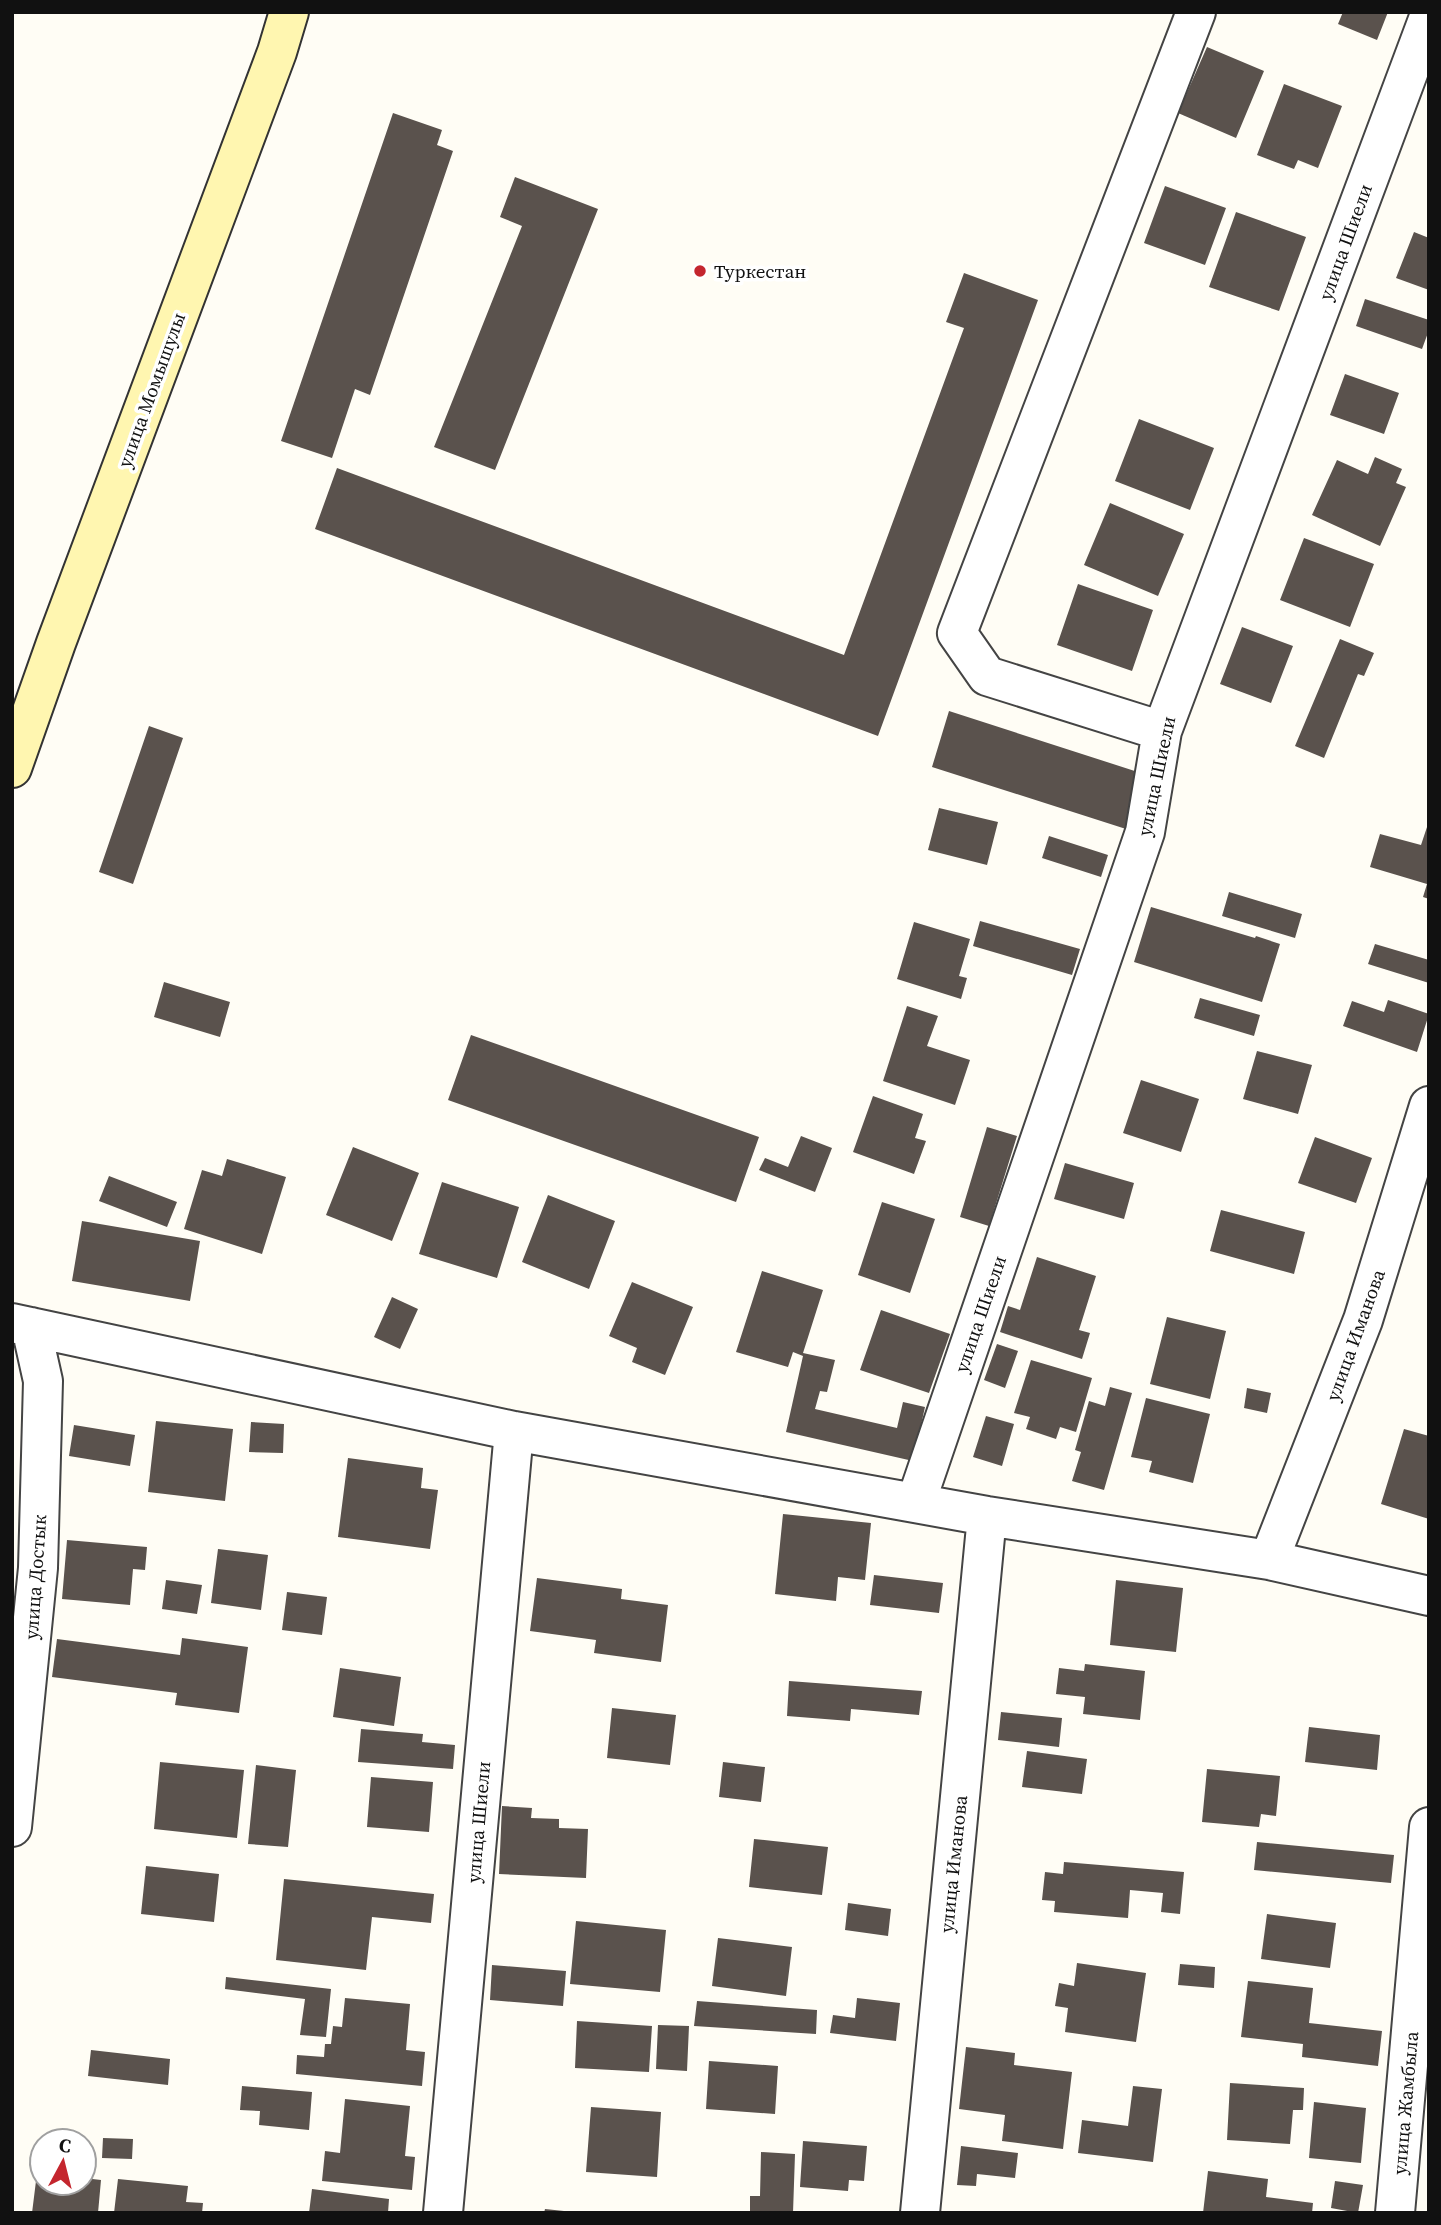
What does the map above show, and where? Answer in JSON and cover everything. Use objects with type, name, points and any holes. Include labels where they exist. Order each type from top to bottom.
[{"type":"street","name":"улица Момышулы","points":[[12,768],[272,65],[289,12]]},
{"type":"street","points":[[1162,731],[987,676],[957,633],[1196,12]]},
{"type":"street","name":"улица Шиели","points":[[916,1502],[1145,832],[1162,731],[1429,17]]},
{"type":"street","name":"улица Иманова","points":[[1269,1560],[1363,1320],[1429,1106]]},
{"type":"street","points":[[22,1325],[514,1431],[987,1516],[1269,1560],[1429,1596]]},
{"type":"street","name":"улица Достык","points":[[12,1827],[38,1568],[43,1381],[22,1325]]},
{"type":"street","name":"улица Шиели","points":[[443,2213],[514,1431]]},
{"type":"street","name":"улица Иманова","points":[[920,2213],[987,1516]]},
{"type":"street","name":"улица Жамбыла","points":[[1395,2213],[1429,1827]]},
{"type":"building","points":[[1343,12],[1388,12],[1377,40],[1338,24]]},
{"type":"building","points":[[1207,47],[1264,71],[1236,138],[1178,113]]},
{"type":"building","points":[[1284,84],[1342,106],[1318,168],[1298,160],[1294,169],[1257,155]]},
{"type":"building","points":[[393,113],[442,130],[437,145],[453,151],[370,395],[355,389],[332,458],[281,441]]},
{"type":"building","points":[[515,177],[598,209],[495,470],[434,447],[522,226],[500,217]]},
{"type":"building","points":[[1165,186],[1226,208],[1205,265],[1144,243]]},
{"type":"building","points":[[1236,212],[1306,237],[1279,311],[1209,287]]},
{"type":"building","points":[[1414,232],[1429,238],[1429,290],[1396,278]]},
{"type":"building","points":[[964,273],[1038,300],[878,736],[315,529],[337,468],[844,655],[964,328],[946,322]]},
{"type":"building","points":[[1365,299],[1429,320],[1429,330],[1422,349],[1356,326]]},
{"type":"building","points":[[1345,374],[1399,393],[1384,434],[1330,415]]},
{"type":"building","points":[[1139,419],[1214,448],[1190,510],[1115,481]]},
{"type":"building","points":[[1375,457],[1402,469],[1396,483],[1406,487],[1380,546],[1312,515],[1337,460],[1368,474]]},
{"type":"building","points":[[1110,503],[1184,534],[1158,596],[1084,565]]},
{"type":"building","points":[[1304,538],[1374,564],[1350,627],[1280,600]]},
{"type":"building","points":[[1078,584],[1153,610],[1132,671],[1057,645]]},
{"type":"building","points":[[1242,627],[1293,646],[1271,703],[1220,684]]},
{"type":"building","points":[[1340,639],[1374,653],[1364,676],[1358,674],[1324,758],[1295,746]]},
{"type":"building","points":[[949,711],[1144,774],[1126,829],[932,767]]},
{"type":"building","points":[[149,726],[183,738],[133,884],[99,872]]},
{"type":"building","points":[[939,808],[998,822],[987,865],[928,850]]},
{"type":"building","points":[[1429,821],[1429,899],[1423,897],[1427,884],[1370,867],[1380,834],[1421,845]]},
{"type":"building","points":[[1049,836],[1108,855],[1101,877],[1042,858]]},
{"type":"building","points":[[1229,892],[1302,914],[1295,938],[1222,916]]},
{"type":"building","points":[[1151,907],[1280,944],[1262,1002],[1134,962]]},
{"type":"building","points":[[980,921],[1080,949],[1072,975],[973,946]]},
{"type":"building","points":[[914,922],[970,939],[959,976],[967,978],[961,999],[897,979]]},
{"type":"building","points":[[1375,944],[1429,960],[1429,983],[1368,964]]},
{"type":"building","points":[[164,982],[230,1002],[220,1037],[154,1017]]},
{"type":"building","points":[[1200,998],[1260,1015],[1254,1036],[1194,1018]]},
{"type":"building","points":[[1388,1000],[1429,1014],[1417,1052],[1343,1026],[1352,1001],[1384,1012]]},
{"type":"building","points":[[907,1006],[938,1016],[927,1046],[970,1060],[955,1105],[883,1081]]},
{"type":"building","points":[[471,1035],[759,1137],[736,1202],[448,1100]]},
{"type":"building","points":[[1257,1051],[1312,1065],[1298,1114],[1243,1099]]},
{"type":"building","points":[[1141,1080],[1199,1099],[1181,1152],[1123,1133]]},
{"type":"building","points":[[873,1096],[923,1114],[915,1138],[926,1141],[914,1174],[853,1152]]},
{"type":"building","points":[[987,1127],[1017,1136],[989,1226],[960,1217]]},
{"type":"building","points":[[801,1136],[832,1148],[815,1192],[759,1170],[765,1158],[788,1167]]},
{"type":"building","points":[[1315,1137],[1372,1158],[1356,1203],[1298,1183]]},
{"type":"building","points":[[353,1147],[419,1173],[392,1241],[326,1215]]},
{"type":"building","points":[[227,1159],[286,1177],[262,1254],[184,1229],[202,1170],[222,1176]]},
{"type":"building","points":[[1065,1163],[1134,1183],[1124,1219],[1054,1199]]},
{"type":"building","points":[[109,1176],[177,1202],[167,1227],[99,1201]]},
{"type":"building","points":[[442,1182],[519,1207],[497,1278],[419,1254]]},
{"type":"building","points":[[548,1195],[615,1221],[589,1289],[522,1262]]},
{"type":"building","points":[[882,1202],[935,1219],[910,1293],[858,1275]]},
{"type":"building","points":[[1221,1210],[1305,1232],[1294,1274],[1210,1251]]},
{"type":"building","points":[[82,1221],[200,1241],[190,1301],[72,1281]]},
{"type":"building","points":[[1037,1257],[1096,1276],[1079,1330],[1090,1333],[1082,1359],[1000,1332],[1008,1306],[1020,1310]]},
{"type":"building","points":[[762,1271],[823,1290],[803,1353],[835,1360],[827,1392],[820,1391],[815,1409],[897,1428],[903,1402],[925,1407],[913,1461],[786,1432],[803,1356],[793,1352],[788,1367],[736,1352]]},
{"type":"building","points":[[632,1282],[693,1307],[665,1375],[632,1362],[637,1348],[609,1336]]},
{"type":"building","points":[[392,1297],[418,1309],[400,1349],[374,1337]]},
{"type":"building","points":[[881,1310],[950,1334],[929,1393],[860,1370]]},
{"type":"building","points":[[1167,1317],[1226,1331],[1210,1399],[1150,1384]]},
{"type":"building","points":[[997,1344],[1018,1351],[1005,1388],[984,1380]]},
{"type":"building","points":[[1031,1360],[1092,1378],[1076,1432],[1060,1427],[1056,1439],[1026,1429],[1030,1417],[1014,1413]]},
{"type":"building","points":[[1110,1387],[1132,1393],[1104,1490],[1072,1481],[1081,1452],[1075,1450],[1089,1401],[1105,1406]]},
{"type":"building","points":[[1247,1388],[1271,1393],[1267,1413],[1244,1408]]},
{"type":"building","points":[[1146,1398],[1210,1414],[1193,1483],[1149,1472],[1152,1461],[1131,1457]]},
{"type":"building","points":[[986,1416],[1014,1424],[1002,1466],[973,1457]]},
{"type":"building","points":[[156,1421],[233,1429],[225,1501],[148,1492]]},
{"type":"building","points":[[251,1422],[284,1424],[283,1453],[249,1452]]},
{"type":"building","points":[[74,1425],[135,1435],[130,1466],[69,1456]]},
{"type":"building","points":[[1404,1429],[1429,1436],[1429,1519],[1381,1504]]},
{"type":"building","points":[[348,1458],[423,1468],[421,1488],[438,1490],[430,1549],[338,1537]]},
{"type":"building","points":[[783,1514],[871,1523],[865,1580],[838,1577],[836,1601],[775,1594]]},
{"type":"building","points":[[67,1540],[147,1547],[145,1570],[133,1569],[130,1605],[62,1599]]},
{"type":"building","points":[[218,1549],[268,1555],[261,1610],[211,1603]]},
{"type":"building","points":[[874,1575],[943,1583],[939,1613],[870,1605]]},
{"type":"building","points":[[537,1578],[622,1589],[621,1599],[668,1605],[661,1662],[594,1653],[596,1640],[530,1631]]},
{"type":"building","points":[[166,1580],[202,1585],[197,1614],[162,1609]]},
{"type":"building","points":[[1116,1580],[1183,1588],[1176,1652],[1110,1645]]},
{"type":"building","points":[[287,1592],[327,1597],[322,1635],[282,1630]]},
{"type":"building","points":[[182,1638],[248,1647],[239,1713],[175,1705],[177,1693],[52,1677],[57,1639],[180,1655]]},
{"type":"building","points":[[1085,1664],[1145,1671],[1140,1720],[1083,1714],[1085,1697],[1056,1694],[1059,1668],[1084,1671]]},
{"type":"building","points":[[340,1668],[401,1677],[394,1726],[333,1717]]},
{"type":"building","points":[[789,1681],[922,1691],[919,1715],[851,1709],[850,1721],[787,1716]]},
{"type":"building","points":[[612,1708],[676,1715],[670,1765],[607,1758]]},
{"type":"building","points":[[1001,1712],[1062,1718],[1059,1747],[998,1740]]},
{"type":"building","points":[[1309,1727],[1380,1735],[1377,1770],[1305,1762]]},
{"type":"building","points":[[361,1729],[423,1734],[422,1742],[455,1745],[453,1769],[358,1762]]},
{"type":"building","points":[[1027,1751],[1087,1759],[1082,1794],[1022,1787]]},
{"type":"building","points":[[160,1762],[244,1770],[237,1838],[154,1829]]},
{"type":"building","points":[[723,1762],[765,1767],[761,1802],[719,1797]]},
{"type":"building","points":[[256,1765],[296,1770],[288,1847],[248,1844]]},
{"type":"building","points":[[1207,1769],[1280,1776],[1276,1816],[1261,1814],[1259,1827],[1202,1822]]},
{"type":"building","points":[[371,1777],[433,1782],[429,1832],[367,1827]]},
{"type":"building","points":[[502,1806],[532,1808],[531,1818],[559,1819],[559,1828],[588,1829],[586,1878],[499,1874]]},
{"type":"building","points":[[754,1839],[828,1847],[822,1895],[749,1887]]},
{"type":"building","points":[[1257,1842],[1394,1855],[1391,1883],[1254,1870]]},
{"type":"building","points":[[1064,1862],[1184,1872],[1180,1914],[1161,1912],[1163,1893],[1130,1890],[1128,1918],[1054,1912],[1055,1901],[1042,1900],[1045,1872],[1063,1874]]},
{"type":"building","points":[[146,1866],[219,1874],[214,1922],[141,1914]]},
{"type":"building","points":[[284,1879],[434,1894],[431,1923],[372,1917],[366,1970],[276,1960]]},
{"type":"building","points":[[848,1903],[891,1909],[888,1936],[845,1930]]},
{"type":"building","points":[[1267,1914],[1336,1923],[1330,1968],[1261,1959]]},
{"type":"building","points":[[576,1921],[666,1930],[660,1992],[570,1984]]},
{"type":"building","points":[[718,1938],[792,1947],[786,1996],[712,1986]]},
{"type":"building","points":[[1077,1963],[1146,1973],[1136,2042],[1065,2032],[1068,2008],[1055,2006],[1059,1983],[1074,1986]]},
{"type":"building","points":[[1180,1964],[1215,1967],[1214,1988],[1178,1985]]},
{"type":"building","points":[[492,1965],[566,1971],[563,2006],[490,2000]]},
{"type":"building","points":[[226,1977],[331,1989],[326,2037],[300,2035],[305,1999],[225,1989]]},
{"type":"building","points":[[1248,1981],[1313,1988],[1309,2023],[1382,2031],[1378,2066],[1302,2057],[1303,2044],[1241,2037]]},
{"type":"building","points":[[345,1998],[410,2004],[406,2050],[425,2052],[422,2086],[296,2074],[297,2055],[324,2057],[325,2044],[331,2044],[333,2026],[342,2027]]},
{"type":"building","points":[[857,1998],[900,2003],[896,2041],[830,2033],[833,2015],[855,2018]]},
{"type":"building","points":[[697,2001],[817,2010],[816,2034],[694,2026]]},
{"type":"building","points":[[577,2021],[652,2026],[649,2072],[575,2068]]},
{"type":"building","points":[[658,2025],[689,2026],[687,2071],[656,2069]]},
{"type":"building","points":[[966,2047],[1015,2053],[1014,2065],[1072,2072],[1063,2149],[1002,2141],[1005,2115],[959,2109]]},
{"type":"building","points":[[91,2050],[170,2059],[168,2085],[88,2076]]},
{"type":"building","points":[[709,2061],[778,2066],[775,2114],[706,2109]]},
{"type":"building","points":[[1230,2083],[1304,2088],[1303,2110],[1293,2110],[1290,2144],[1227,2140]]},
{"type":"building","points":[[242,2086],[312,2092],[309,2130],[259,2125],[260,2111],[240,2110]]},
{"type":"building","points":[[1133,2086],[1162,2089],[1153,2162],[1078,2153],[1082,2120],[1128,2126]]},
{"type":"building","points":[[345,2099],[410,2106],[405,2156],[415,2157],[412,2190],[322,2181],[325,2151],[340,2153]]},
{"type":"building","points":[[1314,2102],[1366,2108],[1361,2163],[1309,2158]]},
{"type":"building","points":[[591,2107],[661,2112],[657,2177],[586,2172]]},
{"type":"building","points":[[103,2138],[133,2139],[132,2159],[102,2158]]},
{"type":"building","points":[[803,2141],[867,2146],[864,2181],[849,2180],[848,2191],[800,2187]]},
{"type":"building","points":[[961,2146],[1018,2153],[1015,2178],[977,2174],[976,2186],[957,2185]]},
{"type":"building","points":[[761,2152],[795,2154],[793,2213],[750,2213],[750,2196],[760,2196]]},
{"type":"building","points":[[1208,2171],[1268,2179],[1266,2197],[1313,2203],[1312,2213],[1203,2213]]},
{"type":"building","points":[[118,2179],[188,2186],[186,2202],[203,2203],[202,2213],[114,2213]]},
{"type":"building","points":[[98,2180],[101,2180],[98,2213],[32,2213],[34,2197],[98,2197]]},
{"type":"building","points":[[1335,2181],[1363,2185],[1358,2213],[1331,2208]]},
{"type":"building","points":[[312,2189],[389,2199],[388,2213],[309,2213]]},
{"type":"building","points":[[545,2209],[564,2211],[564,2213],[544,2213]]},
{"type":"place","name":"Туркестан","points":[[700,271]]}]
